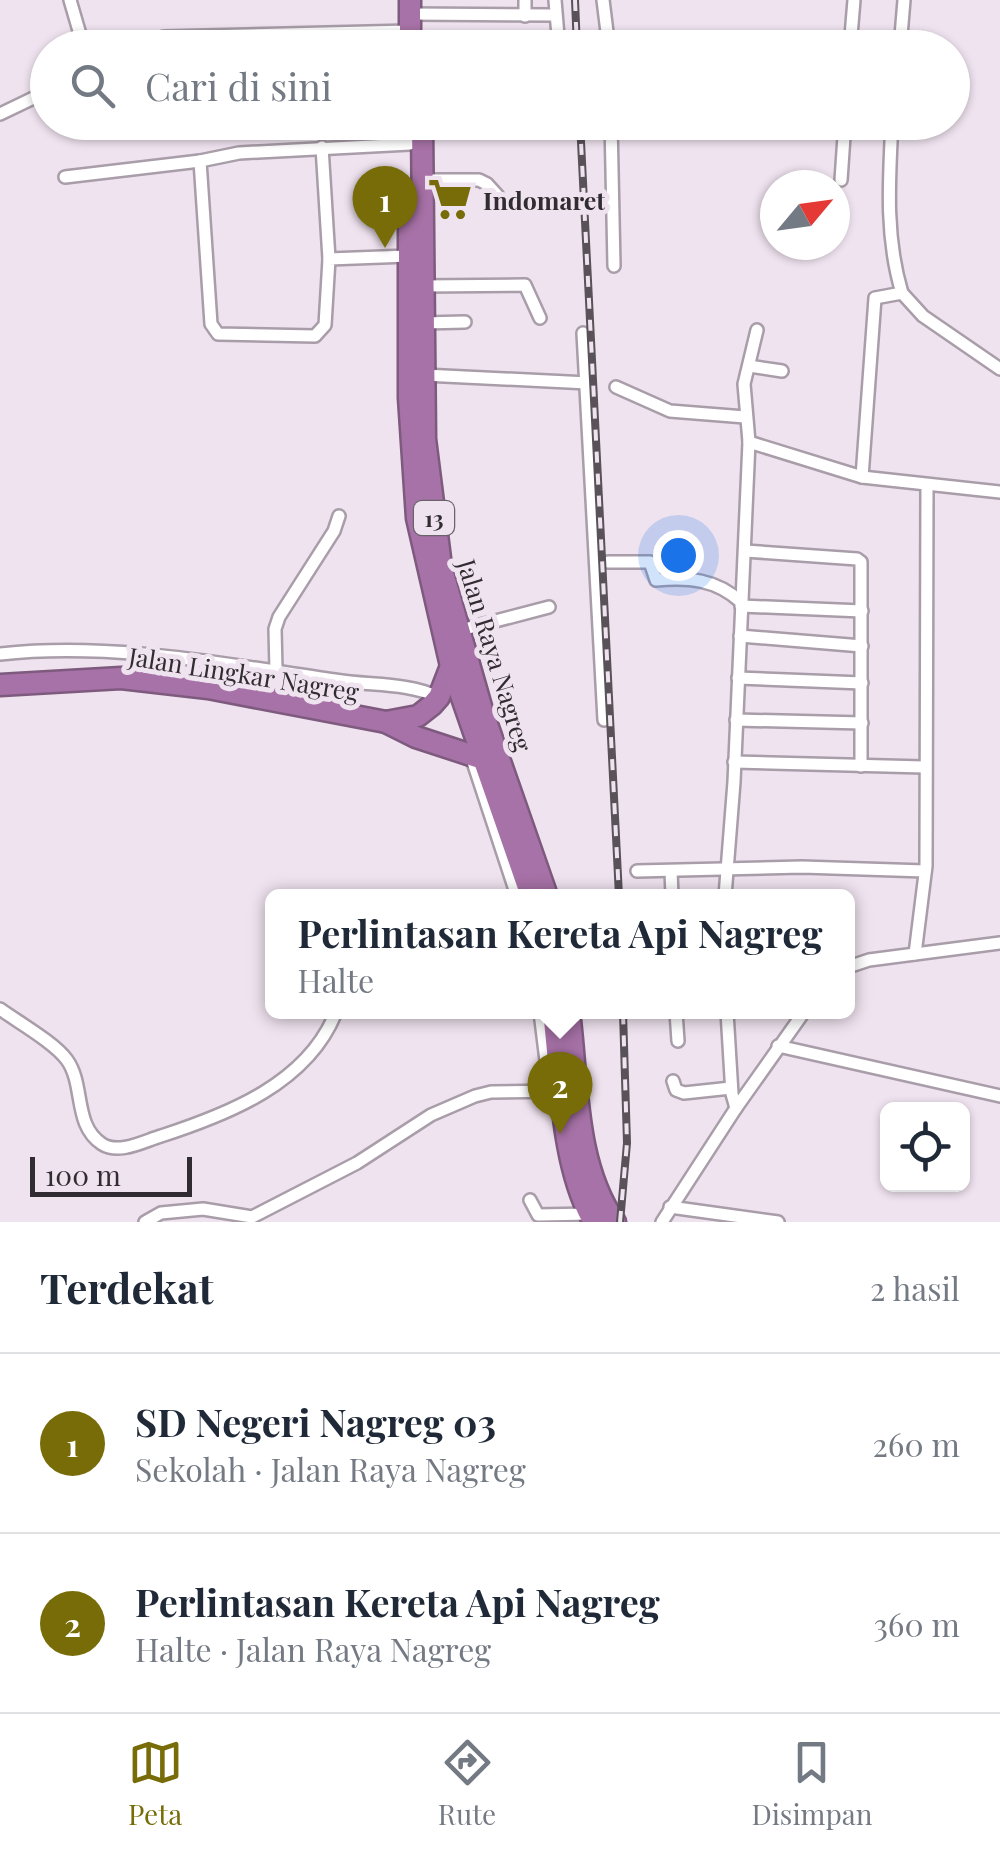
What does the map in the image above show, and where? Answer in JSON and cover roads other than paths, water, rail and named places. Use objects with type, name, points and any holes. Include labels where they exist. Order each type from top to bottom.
[{"type":"highway","name":"Jalan Raya Nagreg","points":[[410,140],[409,398],[416,518],[477,758],[528,889]]},
{"type":"highway","name":"Jalan Raya Nagreg","points":[[422,140],[425,439],[441,566],[457,631],[545,889]]},
{"type":"highway","points":[[440,697],[451,666]]},
{"type":"highway","name":"Jalan Lingkar Nagreg","points":[[0,684],[121,678],[208,688],[386,722],[418,716],[440,697]]},
{"type":"highway","points":[[386,722],[477,758]]},
{"type":"highway","points":[[553,1019],[556,1092],[570,1156],[591,1218]]},
{"type":"highway","points":[[570,1019],[586,1150],[598,1193],[615,1222]]},
{"type":"street","points":[[70,0],[79,30]]},
{"type":"street","points":[[525,0],[526,16]]},
{"type":"street","points":[[555,0],[557,30]]},
{"type":"street","points":[[603,0],[607,30]]},
{"type":"street","points":[[852,30],[854,0]]},
{"type":"street","points":[[902,30],[904,0]]},
{"type":"street","points":[[281,30],[556,15]]},
{"type":"street","points":[[0,114],[30,100]]},
{"type":"street","points":[[64,177],[228,154],[322,148],[369,140]]},
{"type":"street","points":[[611,140],[614,266]]},
{"type":"street","points":[[841,170],[843,140]]},
{"type":"street","points":[[891,140],[889,229],[902,294],[923,316],[1000,369]]},
{"type":"street","points":[[200,160],[211,324],[218,334],[315,336],[324,325],[329,259],[322,148]]},
{"type":"street","points":[[422,180],[479,180],[498,196]]},
{"type":"street","points":[[329,259],[408,256]]},
{"type":"street","points":[[423,286],[525,286],[540,318]]},
{"type":"street","points":[[862,476],[875,298],[902,294]]},
{"type":"street","points":[[423,323],[465,322]]},
{"type":"street","points":[[724,889],[745,551],[748,442],[744,384],[757,330]]},
{"type":"street","points":[[583,333],[602,561],[604,720]]},
{"type":"street","points":[[749,366],[782,371]]},
{"type":"street","points":[[424,375],[588,384]]},
{"type":"street","points":[[616,387],[670,410],[745,417]]},
{"type":"street","points":[[748,442],[862,476],[1000,492]]},
{"type":"street","points":[[914,954],[925,871],[927,486]]},
{"type":"street","points":[[276,670],[278,617],[334,532],[338,516]]},
{"type":"street","points":[[745,551],[859,560],[862,564],[861,766]]},
{"type":"street","points":[[602,561],[650,562],[656,580],[693,577],[725,589],[741,604],[862,611]]},
{"type":"street","points":[[457,631],[548,607]]},
{"type":"street","points":[[740,636],[862,646]]},
{"type":"street","points":[[0,654],[112,652],[276,670],[338,681],[401,685],[440,697]]},
{"type":"street","points":[[738,678],[862,683]]},
{"type":"street","points":[[736,720],[862,723]]},
{"type":"street","points":[[477,758],[515,889]]},
{"type":"street","points":[[734,762],[924,767]]},
{"type":"street","points":[[637,871],[802,867],[925,871]]},
{"type":"street","points":[[672,871],[672,889]]},
{"type":"street","points":[[855,965],[1000,943]]},
{"type":"street","points":[[0,1009],[67,1059],[88,1128],[101,1143],[116,1148],[204,1124],[278,1082],[313,1053],[326,1037],[333,1019]]},
{"type":"street","points":[[146,1222],[162,1213],[203,1209],[252,1217],[459,1102],[491,1092],[556,1092],[541,1019]]},
{"type":"street","points":[[676,1019],[678,1040]]},
{"type":"street","points":[[727,1019],[731,1088],[736,1108]]},
{"type":"street","points":[[662,1222],[799,1019]]},
{"type":"street","points":[[778,1046],[1000,1096]]},
{"type":"street","points":[[673,1081],[676,1090],[684,1093],[731,1088]]},
{"type":"street","points":[[530,1200],[538,1215],[591,1218]]},
{"type":"street","points":[[670,1207],[778,1222]]},
{"type":"railway","points":[[575,0],[576,30]]},
{"type":"railway","points":[[581,140],[619,889]]},
{"type":"railway","points":[[620,1222],[627,1143],[623,1019]]},
{"type":"place","name":"Indomaret","points":[[450,199]]},
{"type":"place","name":"SD Negeri Nagreg 03","points":[[385,248]]},
{"type":"place","name":"Perlintasan Kereta Api Nagreg","points":[[560,1134]]}]
